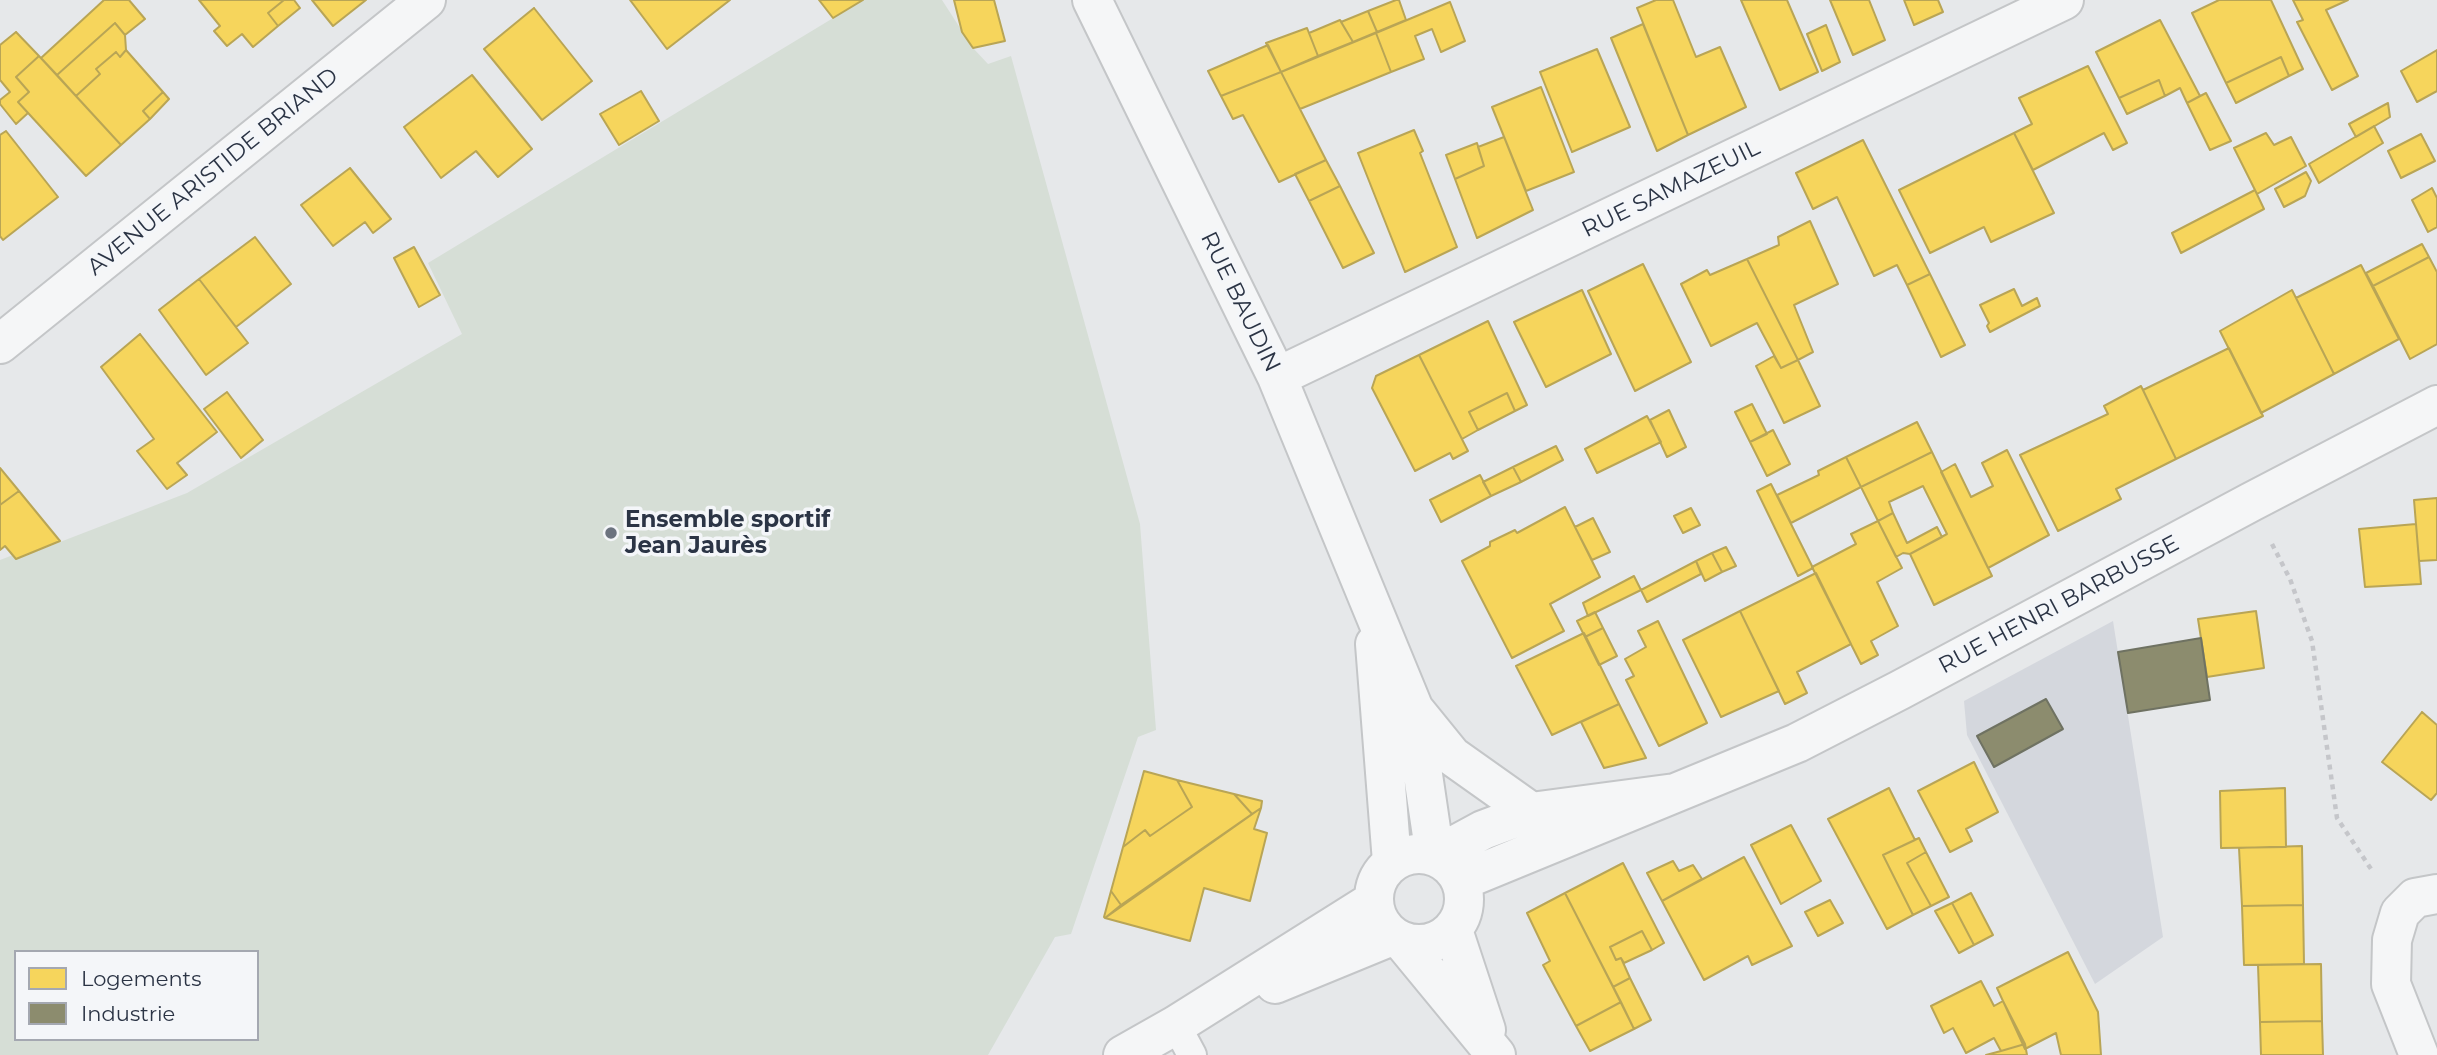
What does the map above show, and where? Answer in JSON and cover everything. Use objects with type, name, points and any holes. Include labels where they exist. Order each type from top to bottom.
[{"type":"street","name":"AVENUE ARISTIDE BRIAND","points":[[0,344],[426,0]]},
{"type":"street","name":"RUE BAUDIN","points":[[1093,0],[1277,377],[1413,707],[1448,868]]},
{"type":"street","name":"RUE SAMAZEUIL","points":[[1277,377],[2064,0]]},
{"type":"street","name":"RUE HENRI BARBUSSE","points":[[1448,868],[1675,793],[1797,743],[2437,405]]},
{"type":"street","name":"RUE BAUDIN","points":[[1373,611],[1392,862]]},
{"type":"street","points":[[1413,707],[1452,756],[1531,812]]},
{"type":"street","name":"RUE HENRI BARBUSSE","points":[[1448,868],[1483,830],[1531,812],[1675,793]]},
{"type":"street","points":[[1123,1055],[1184,1040],[1397,939],[1415,945],[1429,944],[1442,938],[1460,919],[1464,906],[1448,868],[1420,853],[1405,855],[1392,862],[1378,879],[1373,901],[1376,915],[1382,927],[1397,939],[1495,1053]]},
{"type":"street","points":[[2419,1055],[2392,984],[2392,940],[2400,913],[2415,898],[2437,894]]},
{"type":"street","points":[[1184,1040],[1373,901]]},
{"type":"street","points":[[1452,930],[1495,1053]]},
{"type":"path","points":[[2290,579],[2312,641],[2337,818],[2400,913]]},
{"type":"shaded area","name":"Ensemble sportif Jean Jaurès","points":[[863,0],[942,0],[973,48],[988,64],[1011,56],[1140,524],[1156,730],[1138,737],[1071,934],[1055,937],[988,1055],[0,1055],[0,560],[13,555],[16,559],[187,493],[462,334],[428,263]]},
{"type":"shaded area","points":[[2113,621],[2163,937],[2095,984],[1967,735],[1964,701]]},
{"type":"building: Logements","points":[[104,0],[129,0],[145,19],[125,35],[115,23],[57,75],[41,58]]},
{"type":"building: Logements","points":[[199,0],[284,0],[268,13],[278,26],[253,47],[242,34],[227,46],[214,31],[220,26]]},
{"type":"building: Logements","points":[[284,0],[294,0],[300,8],[278,26],[268,13]]},
{"type":"building: Logements","points":[[312,0],[366,0],[333,26]]},
{"type":"building: Logements","points":[[630,0],[730,0],[667,49]]},
{"type":"building: Logements","points":[[819,0],[863,0],[833,18]]},
{"type":"building: Logements","points":[[954,0],[994,0],[1005,41],[973,48],[962,32]]},
{"type":"building: Logements","points":[[1399,0],[1406,20],[1377,32],[1368,11]]},
{"type":"building: Logements","points":[[1656,0],[1673,0],[1696,57],[1720,47],[1746,107],[1688,135],[1637,8]]},
{"type":"building: Logements","points":[[1741,0],[1787,0],[1818,72],[1780,90]]},
{"type":"building: Logements","points":[[1830,0],[1869,0],[1885,40],[1853,55]]},
{"type":"building: Logements","points":[[1904,0],[1938,0],[1943,12],[1914,25]]},
{"type":"building: Logements","points":[[2219,0],[2271,0],[2303,69],[2289,76],[2281,57],[2226,83],[2192,13]]},
{"type":"building: Logements","points":[[2293,0],[2348,0],[2326,10],[2358,76],[2332,90],[2297,22],[2303,20]]},
{"type":"building: Logements","points":[[1450,2],[1465,41],[1441,52],[1432,29],[1415,36],[1424,59],[1391,72],[1376,33]]},
{"type":"building: Logements","points":[[534,8],[592,81],[542,120],[484,49]]},
{"type":"building: Logements","points":[[1368,11],[1377,32],[1353,42],[1341,22]]},
{"type":"building: Logements","points":[[1340,20],[1353,42],[1318,56],[1309,33]]},
{"type":"building: Logements","points":[[2160,20],[2200,96],[2187,103],[2180,88],[2165,96],[2159,80],[2119,98],[2096,52]]},
{"type":"building: Logements","points":[[115,23],[125,35],[126,50],[120,57],[116,52],[96,69],[100,74],[76,96],[57,75]]},
{"type":"building: Logements","points":[[1643,24],[1688,135],[1657,151],[1611,38]]},
{"type":"building: Logements","points":[[1826,25],[1840,62],[1822,71],[1807,34]]},
{"type":"building: Logements","points":[[1307,28],[1318,56],[1281,72],[1266,43]]},
{"type":"building: Logements","points":[[16,32],[39,56],[16,77],[29,92],[18,102],[28,113],[16,124],[0,104],[0,100],[10,92],[0,80],[0,45]]},
{"type":"building: Logements","points":[[1376,33],[1391,72],[1300,109],[1281,72]]},
{"type":"building: Logements","points":[[1268,45],[1281,72],[1221,96],[1208,71]]},
{"type":"building: Logements","points":[[1597,49],[1630,127],[1572,152],[1540,72]]},
{"type":"building: Logements","points":[[126,50],[163,92],[143,111],[150,119],[121,145],[76,96],[100,74],[96,69],[116,52],[120,57]]},
{"type":"building: Logements","points":[[2437,50],[2437,91],[2417,102],[2401,71]]},
{"type":"building: Logements","points":[[39,56],[121,145],[86,176],[18,102],[29,92],[16,77]]},
{"type":"building: Logements","points":[[2281,57],[2289,76],[2236,103],[2226,83]]},
{"type":"building: Logements","points":[[2088,66],[2127,143],[2113,150],[2104,133],[2033,170],[2014,133],[2032,124],[2019,98]]},
{"type":"building: Logements","points":[[1281,72],[1326,160],[1279,182],[1243,115],[1233,119],[1221,96]]},
{"type":"building: Logements","points":[[472,75],[532,149],[498,177],[476,151],[441,178],[404,127]]},
{"type":"building: Logements","points":[[2159,80],[2165,96],[2127,114],[2119,98]]},
{"type":"building: Logements","points":[[1541,87],[1574,172],[1526,191],[1492,107]]},
{"type":"building: Logements","points":[[641,91],[659,121],[619,145],[600,114]]},
{"type":"building: Logements","points":[[163,92],[169,99],[150,119],[143,111]]},
{"type":"building: Logements","points":[[2206,93],[2231,141],[2210,150],[2187,103]]},
{"type":"building: Logements","points":[[2388,103],[2390,117],[2356,137],[2349,124]]},
{"type":"building: Logements","points":[[2374,126],[2383,143],[2319,183],[2309,164]]},
{"type":"building: Logements","points":[[1414,130],[1423,151],[1420,153],[1457,247],[1405,272],[1358,153]]},
{"type":"building: Logements","points":[[6,131],[58,197],[3,240],[0,236],[0,135]]},
{"type":"building: Logements","points":[[2014,133],[2054,213],[1991,242],[1984,227],[1930,253],[1899,190]]},
{"type":"building: Logements","points":[[2266,133],[2274,145],[2291,137],[2306,166],[2257,194],[2234,148]]},
{"type":"building: Logements","points":[[2421,134],[2435,161],[2401,178],[2388,151]]},
{"type":"building: Logements","points":[[1504,137],[1533,210],[1477,238],[1455,179],[1484,166],[1478,147]]},
{"type":"building: Logements","points":[[1863,140],[1930,274],[1907,285],[1897,265],[1874,276],[1837,197],[1813,209],[1796,173]]},
{"type":"building: Logements","points":[[1477,143],[1484,166],[1455,179],[1446,155]]},
{"type":"building: Logements","points":[[1326,160],[1340,186],[1309,201],[1295,174]]},
{"type":"building: Logements","points":[[350,168],[391,219],[373,233],[365,222],[333,246],[301,205]]},
{"type":"building: Logements","points":[[2306,172],[2311,181],[2305,196],[2284,207],[2275,189]]},
{"type":"building: Logements","points":[[1340,186],[1374,253],[1343,268],[1309,201]]},
{"type":"building: Logements","points":[[2432,188],[2437,198],[2437,227],[2428,232],[2412,200]]},
{"type":"building: Logements","points":[[2255,190],[2264,209],[2181,253],[2172,233]]},
{"type":"building: Logements","points":[[1810,221],[1838,284],[1794,305],[1813,352],[1798,360],[1747,259],[1779,245],[1778,237]]},
{"type":"building: Logements","points":[[255,237],[291,284],[236,327],[199,279]]},
{"type":"building: Logements","points":[[2422,244],[2429,257],[2373,286],[2366,273]]},
{"type":"building: Logements","points":[[414,247],[440,295],[419,307],[394,258]]},
{"type":"building: Logements","points":[[2429,257],[2437,272],[2437,344],[2410,359],[2373,286]]},
{"type":"building: Logements","points":[[1747,259],[1798,360],[1781,368],[1757,323],[1711,346],[1681,284],[1707,270],[1710,275]]},
{"type":"building: Logements","points":[[1643,264],[1691,362],[1635,391],[1588,291]]},
{"type":"building: Logements","points":[[2361,265],[2399,339],[2334,374],[2296,298]]},
{"type":"building: Logements","points":[[1930,274],[1965,345],[1941,357],[1907,285]]},
{"type":"building: Logements","points":[[199,279],[248,343],[206,375],[159,310]]},
{"type":"building: Logements","points":[[2014,289],[2022,306],[2037,298],[2040,306],[1990,332],[1987,326],[1989,323],[1980,305]]},
{"type":"building: Logements","points":[[1582,290],[1611,354],[1546,387],[1514,322]]},
{"type":"building: Logements","points":[[2292,290],[2334,374],[2261,413],[2220,331]]},
{"type":"building: Logements","points":[[1488,321],[1527,405],[1515,411],[1507,393],[1469,412],[1478,430],[1462,439],[1419,355]]},
{"type":"building: Logements","points":[[140,334],[217,432],[177,463],[187,475],[167,489],[137,451],[154,439],[101,367]]},
{"type":"building: Logements","points":[[2229,348],[2263,416],[2176,459],[2143,390]]},
{"type":"building: Logements","points":[[1419,355],[1468,451],[1453,459],[1450,453],[1415,471],[1372,388],[1376,376]]},
{"type":"building: Logements","points":[[1774,356],[1781,368],[1798,360],[1820,406],[1784,423],[1756,366]]},
{"type":"building: Logements","points":[[2141,386],[2176,459],[2116,489],[2121,499],[2058,531],[2020,455],[2108,414],[2104,406]]},
{"type":"building: Logements","points":[[227,392],[263,440],[241,458],[204,409]]},
{"type":"building: Logements","points":[[1507,393],[1515,411],[1478,430],[1469,412]]},
{"type":"building: Logements","points":[[1752,404],[1767,434],[1750,442],[1735,412]]},
{"type":"building: Logements","points":[[1669,410],[1686,447],[1667,457],[1650,420]]},
{"type":"building: Logements","points":[[1647,416],[1661,442],[1597,473],[1585,449]]},
{"type":"building: Logements","points":[[1917,422],[1932,452],[1861,487],[1846,457]]},
{"type":"building: Logements","points":[[1773,430],[1790,464],[1767,476],[1750,442]]},
{"type":"building: Logements","points":[[1556,446],[1563,460],[1521,482],[1513,467]]},
{"type":"building: Logements","points":[[2007,450],[2049,535],[1988,568],[1941,472],[1955,464],[1971,497],[1993,486],[1982,463]]},
{"type":"building: Logements","points":[[1932,452],[1992,576],[1934,605],[1910,554],[1947,534],[1923,486],[1889,502],[1893,513],[1878,521],[1861,487]]},
{"type":"building: Logements","points":[[1846,457],[1861,487],[1791,523],[1777,495],[1819,475],[1818,471]]},
{"type":"building: Logements","points":[[1513,467],[1521,482],[1491,496],[1483,482]]},
{"type":"building: Logements","points":[[0,468],[19,491],[0,505]]},
{"type":"building: Logements","points":[[1480,475],[1491,496],[1441,522],[1430,500]]},
{"type":"building: Logements","points":[[1771,484],[1813,568],[1798,576],[1757,491]]},
{"type":"building: Logements","points":[[19,491],[60,541],[16,559],[5,546],[0,550],[0,505]]},
{"type":"building: Logements","points":[[2437,498],[2437,560],[2419,561],[2414,500]]},
{"type":"building: Logements","points":[[1565,507],[1600,577],[1550,604],[1564,631],[1512,658],[1462,561],[1490,546],[1490,542],[1515,530],[1517,533]]},
{"type":"building: Logements","points":[[1691,508],[1700,525],[1683,533],[1674,516]]},
{"type":"building: Logements","points":[[1893,513],[1907,543],[1937,527],[1942,537],[1910,554],[1903,553],[1896,557],[1878,521]]},
{"type":"building: Logements","points":[[1593,518],[1610,552],[1592,560],[1575,527]]},
{"type":"building: Logements","points":[[1878,521],[1902,568],[1877,582],[1898,626],[1871,641],[1878,655],[1861,664],[1812,567],[1856,544],[1851,534]]},
{"type":"building: Logements","points":[[2416,524],[2421,584],[2365,587],[2359,529]]},
{"type":"building: Logements","points":[[1726,547],[1736,566],[1722,572],[1712,553]]},
{"type":"building: Logements","points":[[1712,553],[1722,572],[1705,581],[1696,561]]},
{"type":"building: Logements","points":[[1696,561],[1701,574],[1647,602],[1641,590]]},
{"type":"building: Logements","points":[[1816,573],[1851,644],[1797,672],[1807,693],[1785,704],[1740,611]]},
{"type":"building: Logements","points":[[1634,576],[1641,590],[1588,616],[1583,603]]},
{"type":"building: Logements","points":[[1740,611],[1779,691],[1721,717],[1683,640]]},
{"type":"building: Logements","points":[[2256,611],[2264,668],[2207,677],[2198,619]]},
{"type":"building: Logements","points":[[1595,612],[1603,628],[1585,637],[1577,621]]},
{"type":"building: Logements","points":[[1658,621],[1707,723],[1659,746],[1626,680],[1634,676],[1625,659],[1646,647],[1638,631]]},
{"type":"building: Logements","points":[[1603,628],[1617,656],[1599,665],[1585,637]]},
{"type":"building: Logements","points":[[1584,633],[1619,704],[1552,735],[1516,666]]},
{"type":"building: Logements","points":[[1619,704],[1646,758],[1604,768],[1581,722]]},
{"type":"building: Logements","points":[[2422,712],[2437,725],[2437,793],[2431,800],[2382,762]]},
{"type":"building: Logements","points":[[1974,762],[1998,812],[1966,829],[1972,841],[1950,852],[1918,791]]},
{"type":"building: Logements","points":[[1144,771],[1177,780],[1192,807],[1150,836],[1145,830],[1123,847]]},
{"type":"building: Logements","points":[[1177,780],[1234,794],[1252,814],[1121,905],[1111,891],[1123,847],[1145,830],[1150,836],[1192,807]]},
{"type":"building: Logements","points":[[1889,788],[1915,840],[1883,855],[1913,915],[1887,929],[1828,819]]},
{"type":"building: Logements","points":[[2285,788],[2286,847],[2221,848],[2220,791]]},
{"type":"building: Logements","points":[[1234,794],[1262,801],[1261,808],[1252,814]]},
{"type":"building: Logements","points":[[1261,808],[1254,829],[1267,833],[1250,901],[1204,888],[1190,941],[1105,918]]},
{"type":"building: Logements","points":[[1791,825],[1821,881],[1781,904],[1751,845]]},
{"type":"building: Logements","points":[[1919,838],[1926,852],[1907,863],[1931,906],[1913,915],[1883,855]]},
{"type":"building: Logements","points":[[2302,846],[2303,905],[2242,906],[2239,848]]},
{"type":"building: Logements","points":[[1926,852],[1949,897],[1931,906],[1907,863]]},
{"type":"building: Logements","points":[[1744,857],[1792,946],[1752,965],[1748,956],[1704,980],[1662,901]]},
{"type":"building: Logements","points":[[1673,861],[1679,871],[1693,865],[1702,879],[1662,901],[1647,873]]},
{"type":"building: Logements","points":[[1623,863],[1664,943],[1652,950],[1642,931],[1610,947],[1616,960],[1621,958],[1630,978],[1613,987],[1565,893]]},
{"type":"building: Logements","points":[[1111,891],[1121,905],[1105,918],[1104,917]]},
{"type":"building: Logements","points":[[1565,893],[1621,1002],[1576,1026],[1543,965],[1550,961],[1527,913]]},
{"type":"building: Logements","points":[[1971,893],[1993,935],[1974,945],[1952,903]]},
{"type":"building: Logements","points":[[1830,900],[1843,923],[1818,936],[1805,912]]},
{"type":"building: Logements","points":[[1952,903],[1974,945],[1959,953],[1935,911]]},
{"type":"building: Logements","points":[[2303,905],[2304,964],[2244,965],[2242,906]]},
{"type":"building: Logements","points":[[1642,931],[1652,950],[1624,963],[1621,958],[1616,960],[1610,947]]},
{"type":"building: Logements","points":[[2068,952],[2098,1012],[2101,1055],[2061,1055],[2056,1033],[2025,1049],[1997,988]]},
{"type":"building: Logements","points":[[2321,964],[2322,1021],[2260,1022],[2258,965]]},
{"type":"building: Logements","points":[[1630,978],[1651,1020],[1634,1029],[1613,987]]},
{"type":"building: Logements","points":[[1981,981],[1994,1006],[2003,1001],[2025,1044],[2001,1051],[1994,1038],[1966,1053],[1953,1028],[1944,1033],[1931,1006]]},
{"type":"building: Logements","points":[[1621,1002],[1634,1029],[1590,1051],[1576,1026]]},
{"type":"building: Logements","points":[[2322,1021],[2323,1055],[2261,1055],[2260,1022]]},
{"type":"building: Logements","points":[[2025,1044],[2027,1055],[1986,1055],[2001,1051]]},
{"type":"building: Industrie","points":[[2201,638],[2210,700],[2128,713],[2118,652]]},
{"type":"building: Industrie","points":[[2046,699],[2063,729],[1994,767],[1977,736]]},
{"type":"place","name":"Ensemble sportif Jean Jaurès","points":[[611,533]]}]
